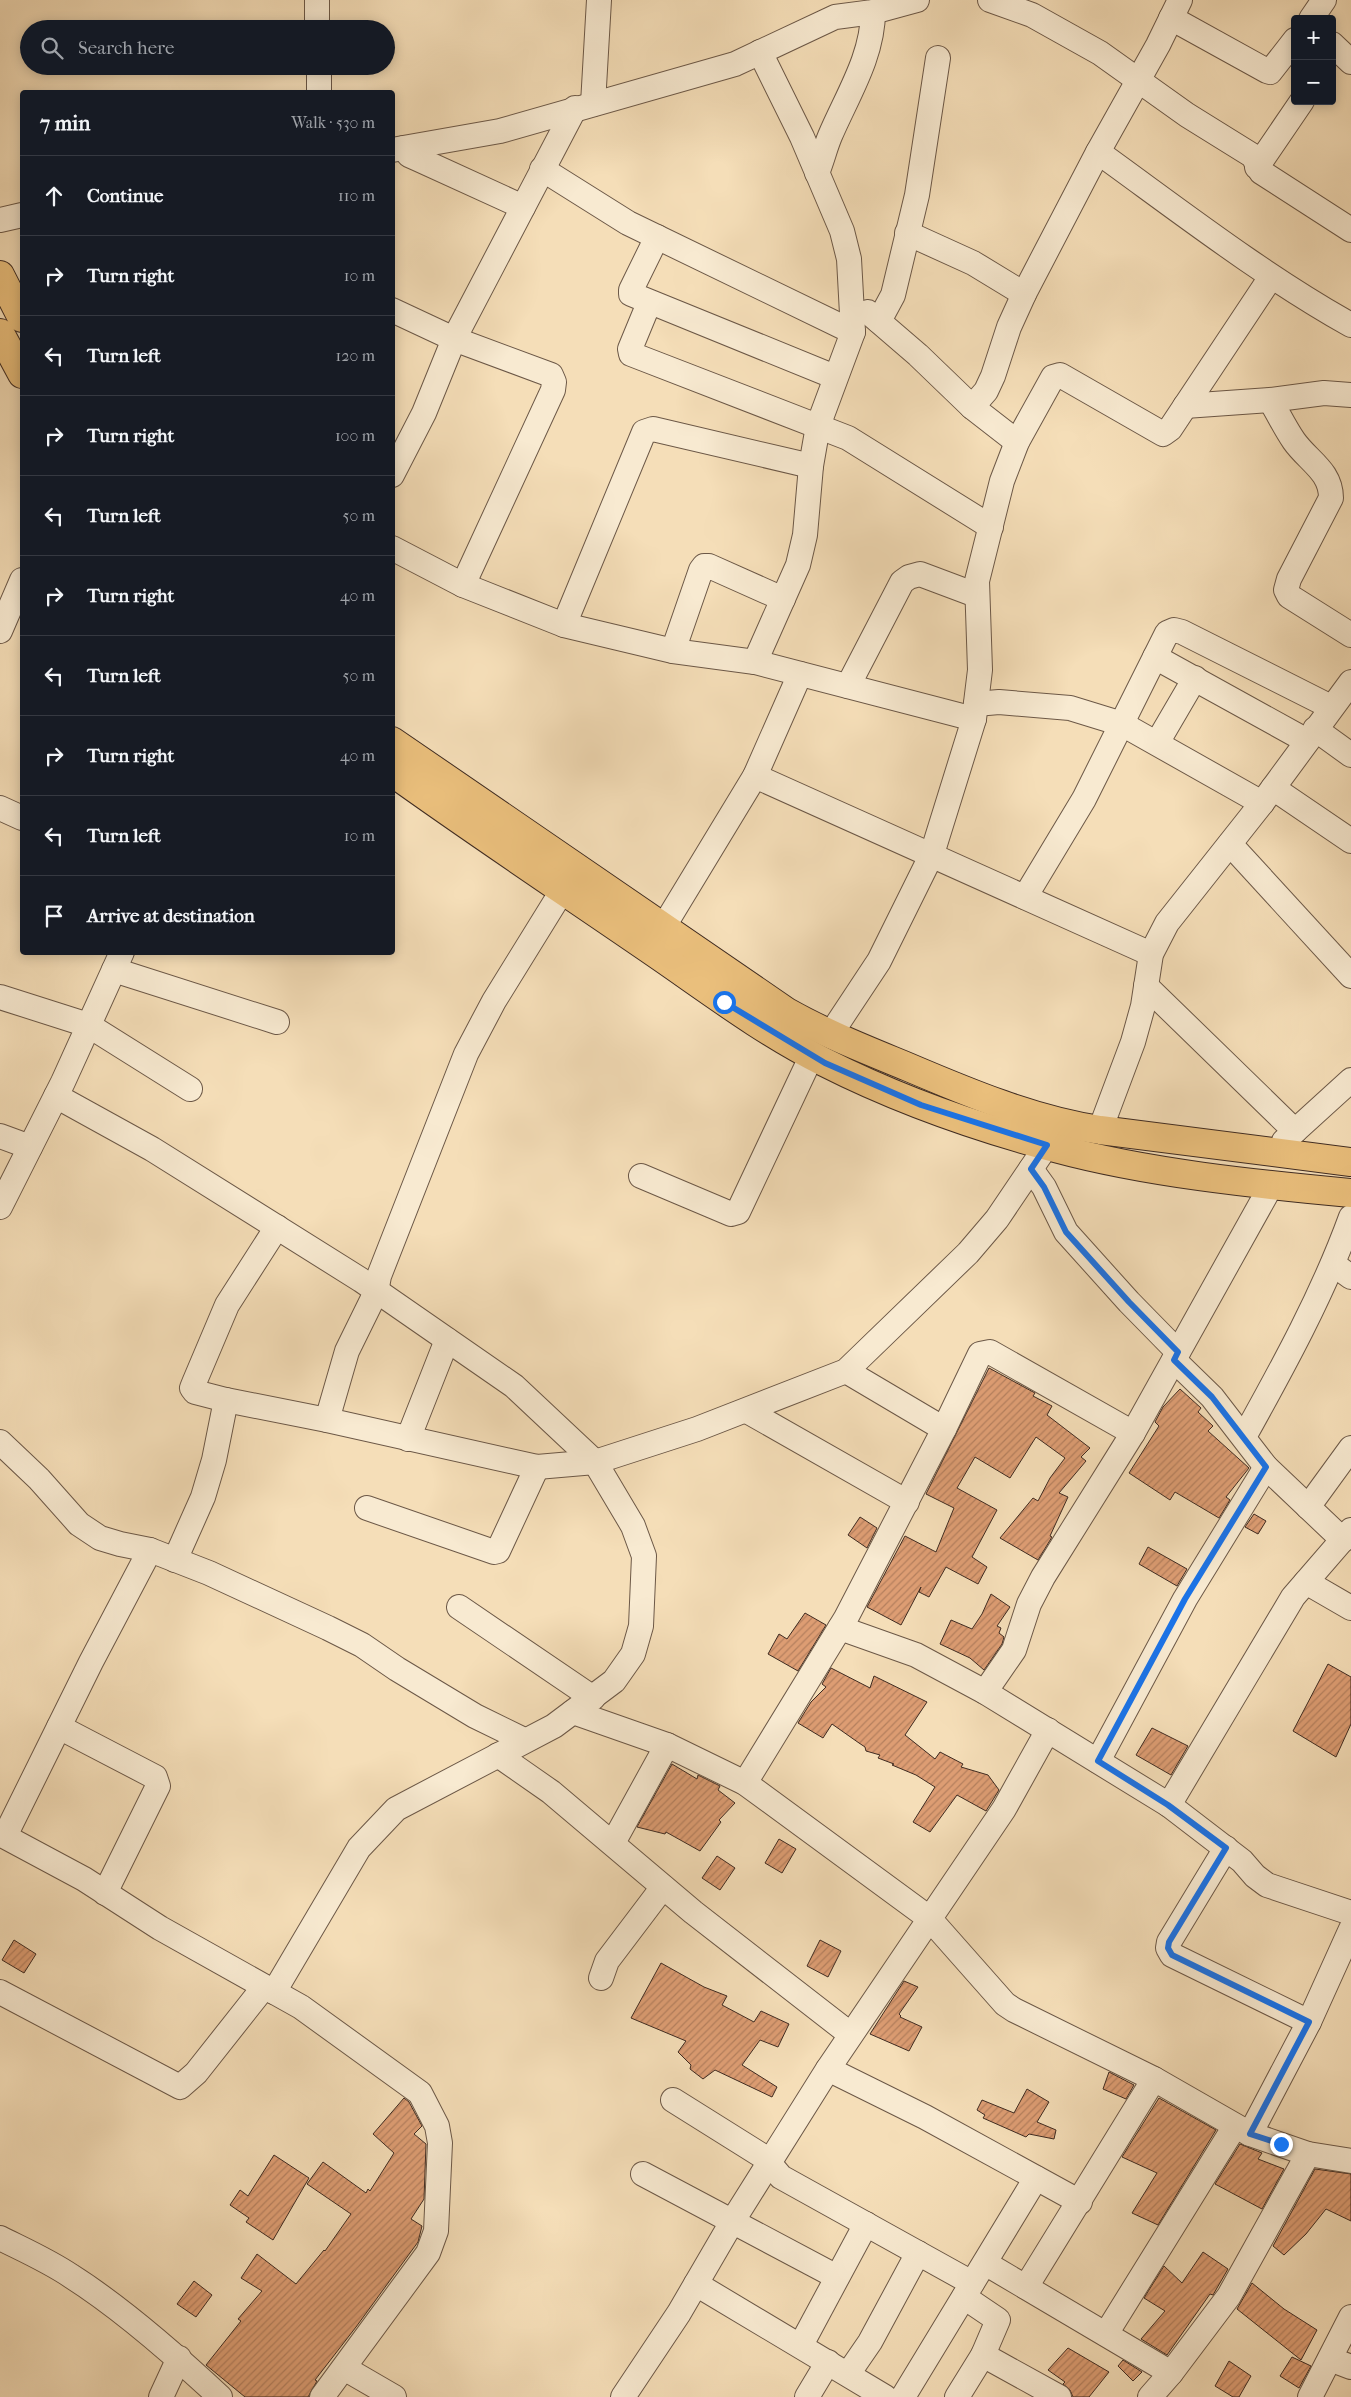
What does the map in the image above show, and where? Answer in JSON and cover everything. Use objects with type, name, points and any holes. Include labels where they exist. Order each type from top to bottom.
[{"type":"main road","points":[[0,276],[20,314]]},
{"type":"main road","points":[[0,334],[20,370]]},
{"type":"main road","points":[[395,743],[787,1012],[830,1035],[1000,1103],[1068,1124],[1100,1130],[1351,1162]]},
{"type":"main road","points":[[395,774],[724,1002],[812,1055],[921,1105],[1047,1145],[1156,1168],[1351,1193]]},
{"type":"street","points":[[316,0],[317,20]]},
{"type":"street","points":[[395,469],[424,414],[454,339],[522,207],[542,169],[584,106],[599,0]]},
{"type":"street","points":[[398,149],[500,131],[734,64],[835,17],[873,12],[917,0]]},
{"type":"street","points":[[990,0],[1032,15],[1073,36],[1100,53],[1187,116],[1253,156],[1261,172],[1351,230]]},
{"type":"street","points":[[972,407],[986,391],[993,376],[1009,327],[1024,294],[1098,152],[1176,9],[1270,72],[1291,45]]},
{"type":"street","points":[[817,173],[830,138],[863,64],[873,25],[873,12]]},
{"type":"street","points":[[755,662],[798,565],[804,535],[811,466],[818,426],[835,376],[853,332],[849,259],[846,245],[802,137],[760,52]]},
{"type":"street","points":[[879,321],[893,295],[917,195],[938,58]]},
{"type":"street","points":[[318,75],[319,90]]},
{"type":"street","points":[[1257,167],[1299,105]]},
{"type":"street","points":[[398,149],[522,207]]},
{"type":"street","points":[[1098,152],[1305,300],[1351,325]]},
{"type":"street","points":[[542,169],[628,223],[853,332]]},
{"type":"street","points":[[0,220],[20,215]]},
{"type":"street","points":[[907,233],[973,263],[1024,294]]},
{"type":"street","points":[[657,237],[630,290],[631,294],[649,303],[835,376]]},
{"type":"street","points":[[830,1035],[879,961],[932,854],[975,711],[980,670],[977,580],[1002,481],[1017,442],[1053,377],[1056,374],[1163,434],[1170,429],[1272,277]]},
{"type":"street","points":[[850,299],[879,321],[972,407],[1017,442]]},
{"type":"street","points":[[649,303],[630,349],[631,354],[848,438],[883,458],[920,484],[991,527]]},
{"type":"street","points":[[395,311],[454,339],[551,375],[554,382],[553,390],[463,585]]},
{"type":"street","points":[[1185,406],[1270,400],[1324,393],[1351,395]]},
{"type":"street","points":[[1270,400],[1294,441],[1325,475],[1331,486],[1331,498],[1289,579],[1286,590],[1289,596],[1351,635]]},
{"type":"street","points":[[564,625],[644,432],[652,429],[811,466]]},
{"type":"street","points":[[395,550],[463,585],[564,625],[673,651],[755,662],[848,686],[975,711],[999,702],[1070,708],[1122,724],[1157,743],[1268,796],[1351,841]]},
{"type":"street","points":[[673,651],[704,566],[709,566],[783,598]]},
{"type":"street","points":[[848,686],[902,582],[909,577],[920,574],[976,595]]},
{"type":"street","points":[[0,631],[20,585]]},
{"type":"street","points":[[1025,897],[1084,799],[1167,633],[1174,630],[1331,707]]},
{"type":"street","points":[[1155,657],[1351,755]]},
{"type":"street","points":[[664,926],[755,776],[800,674]]},
{"type":"street","points":[[1157,743],[1195,678]]},
{"type":"street","points":[[1100,1130],[1133,1042],[1146,986],[1150,954],[1167,923],[1268,796],[1351,682]]},
{"type":"street","points":[[755,776],[932,854],[1150,954]]},
{"type":"street","points":[[0,808],[20,817]]},
{"type":"street","points":[[1230,844],[1351,976]]},
{"type":"street","points":[[327,1420],[348,1351],[376,1292],[379,1276],[466,1054],[494,1002],[562,891]]},
{"type":"street","points":[[0,1207],[56,1096],[118,961],[277,1022]]},
{"type":"street","points":[[1146,986],[1295,1131]]},
{"type":"street","points":[[0,997],[88,1025],[190,1089]]},
{"type":"street","points":[[641,1176],[732,1214],[738,1212],[812,1055]]},
{"type":"street","points":[[1272,1153],[1351,1080]]},
{"type":"street","points":[[2,1997],[180,2087],[196,2073],[269,1990],[354,1855],[374,1830],[396,1809],[524,1740],[554,1726],[594,1698],[614,1681],[633,1654],[641,1626],[644,1556],[633,1526],[595,1462],[514,1386],[361,1280],[152,1149],[56,1096]]},
{"type":"street","points":[[0,1136],[30,1148]]},
{"type":"street","points":[[277,1227],[227,1305],[192,1388],[195,1392],[537,1467],[595,1462],[747,1411],[846,1371],[968,1253],[998,1219],[1047,1145]]},
{"type":"street","points":[[1031,1169],[1044,1187],[1066,1232],[1212,1397],[1266,1467],[1308,1507],[1347,1535],[1293,1597],[1168,1805]]},
{"type":"street","points":[[985,1692],[1014,1650],[1029,1604],[1043,1577],[1133,1433],[1272,1184]]},
{"type":"street","points":[[1244,1437],[1342,1270],[1351,1217]]},
{"type":"street","points":[[408,1439],[447,1340]]},
{"type":"street","points":[[745,1783],[840,1628],[907,1502],[979,1356],[983,1352],[990,1352],[1133,1433]]},
{"type":"street","points":[[846,1371],[944,1429]]},
{"type":"street","points":[[175,1560],[203,1497],[214,1460],[226,1400]]},
{"type":"street","points":[[747,1411],[907,1502]]},
{"type":"street","points":[[0,1442],[39,1479],[79,1524],[100,1538],[150,1550],[210,1573],[362,1645],[397,1670],[467,1711],[524,1740]]},
{"type":"street","points":[[1308,1507],[1351,1448]]},
{"type":"street","points":[[366,1508],[498,1552],[537,1467]]},
{"type":"street","points":[[1098,1761],[1185,1599],[1266,1467]]},
{"type":"street","points":[[150,1550],[3,1835],[106,1893],[160,1928],[300,2007],[420,2093],[437,2126],[440,2143],[436,2231],[428,2253],[322,2397]]},
{"type":"street","points":[[1306,1582],[1351,1608]]},
{"type":"street","points":[[459,1607],[594,1698]]},
{"type":"street","points":[[840,1628],[916,1655],[985,1692],[1168,1805],[1226,1848],[1267,1885],[1349,1912],[1309,2022],[1242,2130],[1106,2334]]},
{"type":"street","points":[[573,1712],[667,1745],[745,1783],[929,1918],[1005,2004],[1069,2038],[1154,2079],[1242,2130],[1308,2154],[1351,2161]]},
{"type":"street","points":[[59,1727],[155,1778],[158,1786],[106,1893]]},
{"type":"street","points":[[625,2396],[679,2314],[768,2163],[850,2034],[1004,1809],[1048,1730]]},
{"type":"street","points":[[613,1843],[667,1745]]},
{"type":"street","points":[[498,1755],[551,1792],[663,1887],[850,2034]]},
{"type":"street","points":[[1226,1848],[1169,1942],[1168,1948],[1172,1955],[1309,2022]]},
{"type":"street","points":[[601,1978],[607,1961],[663,1887]]},
{"type":"street","points":[[828,2069],[925,2117],[1080,2202]]},
{"type":"street","points":[[1026,2287],[1154,2079]]},
{"type":"street","points":[[673,2100],[757,2152],[781,2177],[918,2253],[968,2290],[998,2320],[983,2355],[957,2397]]},
{"type":"street","points":[[1150,2397],[1171,2373],[1229,2296],[1308,2154]]},
{"type":"street","points":[[643,2174],[838,2277]]},
{"type":"street","points":[[903,2397],[1036,2178]]},
{"type":"street","points":[[801,2345],[866,2224]]},
{"type":"street","points":[[0,2238],[70,2274],[178,2358],[220,2397]]},
{"type":"street","points":[[807,2397],[870,2342],[918,2253]]},
{"type":"street","points":[[984,2263],[1171,2373]]},
{"type":"street","points":[[696,2284],[801,2345],[885,2397]]},
{"type":"street","points":[[1310,2397],[1340,2363],[1351,2317]]},
{"type":"street","points":[[983,2355],[1058,2397]]},
{"type":"street","points":[[161,2397],[178,2358]]},
{"type":"street","points":[[344,2368],[394,2397]]},
{"type":"building","points":[[989,1368],[1035,1393],[1033,1396],[1052,1406],[1047,1415],[1090,1448],[1081,1457],[1086,1461],[1059,1493],[1068,1497],[1050,1536],[1052,1537],[1038,1560],[1000,1538],[1033,1498],[1038,1501],[1050,1478],[1065,1458],[1036,1437],[1010,1478],[975,1457],[957,1488],[997,1510],[972,1557],[987,1567],[978,1584],[946,1567],[929,1597],[919,1592],[921,1587],[901,1625],[867,1607],[905,1536],[936,1552],[954,1508],[926,1494]]},
{"type":"building","points":[[1180,1389],[1201,1408],[1198,1412],[1213,1426],[1208,1431],[1249,1468],[1226,1497],[1230,1500],[1219,1518],[1175,1492],[1170,1500],[1129,1473],[1159,1426],[1155,1422],[1163,1407]]},
{"type":"building","points":[[1254,1514],[1266,1521],[1258,1534],[1245,1527]]},
{"type":"building","points":[[860,1517],[877,1528],[867,1548],[848,1535]]},
{"type":"building","points":[[1148,1547],[1187,1569],[1177,1586],[1139,1564]]},
{"type":"building","points":[[991,1594],[1010,1607],[997,1626],[1001,1628],[999,1633],[1004,1637],[1002,1644],[984,1670],[970,1658],[940,1644],[951,1620],[972,1629],[982,1614]]},
{"type":"building","points":[[805,1613],[826,1625],[798,1671],[768,1654],[779,1634],[787,1639]]},
{"type":"building","points":[[1328,1664],[1351,1677],[1351,1724],[1336,1757],[1293,1731]]},
{"type":"building","points":[[831,1668],[870,1688],[874,1676],[927,1702],[905,1735],[935,1759],[940,1752],[963,1764],[961,1767],[988,1775],[999,1790],[986,1811],[957,1795],[930,1832],[913,1822],[935,1787],[916,1775],[878,1758],[880,1755],[866,1751],[865,1747],[832,1724],[823,1738],[798,1723],[811,1702],[826,1687],[822,1684]]},
{"type":"building","points":[[1152,1728],[1188,1746],[1171,1775],[1136,1755]]},
{"type":"building","points":[[672,1764],[697,1779],[698,1775],[720,1786],[718,1790],[735,1803],[719,1820],[721,1822],[700,1851],[666,1832],[665,1834],[637,1827]]},
{"type":"building","points":[[779,1839],[796,1849],[782,1873],[765,1863]]},
{"type":"building","points":[[717,1856],[735,1868],[720,1890],[702,1878]]},
{"type":"building","points":[[14,1940],[36,1954],[24,1973],[2,1960]]},
{"type":"building","points":[[820,1940],[841,1951],[828,1977],[807,1966]]},
{"type":"building","points":[[661,1963],[704,1987],[727,1996],[722,2005],[754,2022],[761,2011],[789,2024],[778,2047],[760,2040],[742,2065],[777,2087],[772,2097],[715,2070],[703,2079],[690,2069],[691,2065],[678,2052],[686,2041],[631,2018]]},
{"type":"building","points":[[904,1981],[918,1987],[899,2014],[900,2017],[922,2027],[909,2051],[870,2034]]},
{"type":"building","points":[[1109,2072],[1134,2085],[1126,2099],[1103,2089]]},
{"type":"building","points":[[1027,2089],[1049,2102],[1037,2122],[1056,2130],[1054,2139],[1029,2134],[1026,2137],[983,2118],[985,2115],[977,2110],[982,2100],[1014,2113]]},
{"type":"building","points":[[404,2098],[409,2102],[422,2126],[414,2134],[426,2144],[424,2199],[411,2219],[422,2226],[418,2242],[315,2380],[317,2381],[308,2397],[245,2397],[206,2365],[241,2321],[238,2319],[262,2291],[241,2278],[257,2254],[296,2284],[325,2251],[351,2214],[307,2184],[323,2162],[366,2193],[368,2189],[370,2191],[394,2153],[373,2134]]},
{"type":"building","points":[[1159,2098],[1216,2130],[1158,2225],[1132,2213],[1157,2173],[1122,2157]]},
{"type":"building","points":[[1240,2144],[1262,2153],[1258,2159],[1284,2169],[1262,2209],[1215,2184]]},
{"type":"building","points":[[274,2155],[309,2178],[273,2240],[246,2222],[249,2218],[230,2205],[240,2190],[248,2196]]},
{"type":"building","points":[[1315,2169],[1351,2174],[1351,2221],[1326,2209],[1306,2234],[1284,2255],[1273,2246]]},
{"type":"building","points":[[1203,2252],[1228,2269],[1213,2295],[1210,2294],[1167,2355],[1141,2339],[1165,2311],[1144,2298],[1164,2266],[1182,2283]]},
{"type":"building","points":[[194,2281],[212,2295],[196,2317],[177,2304]]},
{"type":"building","points":[[1252,2283],[1284,2309],[1317,2330],[1301,2360],[1237,2309]]},
{"type":"building","points":[[1068,2348],[1109,2372],[1089,2397],[1073,2397],[1070,2390],[1063,2384],[1065,2382],[1048,2370]]},
{"type":"building","points":[[1292,2357],[1311,2366],[1299,2388],[1280,2376]]},
{"type":"building","points":[[1123,2360],[1142,2372],[1133,2381],[1118,2366]]},
{"type":"building","points":[[1229,2361],[1251,2376],[1239,2397],[1233,2397],[1215,2386]]},
{"type":"route","points":[[724,1002],[825,1063],[921,1105],[1047,1145],[1031,1169],[1044,1187],[1066,1232],[1129,1302],[1178,1352],[1174,1360],[1212,1397],[1266,1467],[1185,1599],[1098,1761],[1168,1805],[1193,1826],[1226,1848],[1169,1942],[1168,1948],[1172,1955],[1309,2022],[1250,2134],[1281,2144]]}]
